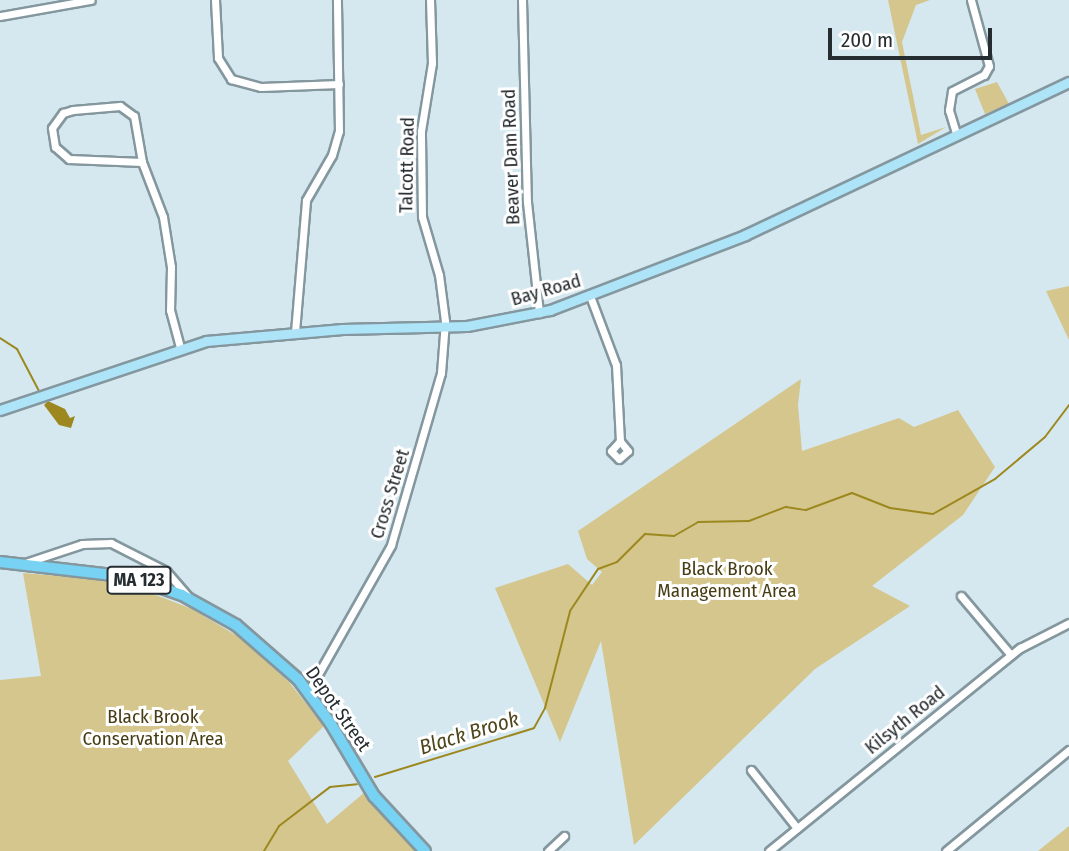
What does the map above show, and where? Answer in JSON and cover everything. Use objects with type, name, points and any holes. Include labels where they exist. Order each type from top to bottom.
[{"type":"highway","name":"Depot Street","points":[[0,562],[117,574],[190,599],[253,638],[308,692],[374,796],[425,851]]},
{"type":"main road","name":"Bay Road","points":[[0,410],[180,348],[295,332],[444,328],[540,313],[745,235],[1069,82]]},
{"type":"street","points":[[0,16],[91,0]]},
{"type":"street","points":[[215,0],[218,58],[231,79],[261,87],[339,84]]},
{"type":"street","points":[[295,332],[305,205],[336,144],[339,84],[337,0]]},
{"type":"street","name":"Talcott Road","points":[[430,0],[432,63],[420,138],[422,217],[438,270],[444,328]]},
{"type":"street","name":"Beaver Dam Road","points":[[522,0],[527,202],[540,313]]},
{"type":"street","points":[[957,133],[949,110],[952,91],[984,75],[989,66],[971,0]]},
{"type":"street","points":[[142,162],[68,159],[55,147],[52,128],[63,113],[73,110],[120,106],[134,116],[142,162],[163,217],[171,267],[170,310],[180,348]]},
{"type":"street","points":[[590,296],[616,365],[620,441]]},
{"type":"street","name":"Cross Street","points":[[308,692],[391,545],[439,384],[444,328]]},
{"type":"street","points":[[22,564],[67,548],[111,543],[166,571],[190,599]]},
{"type":"street","points":[[961,596],[1010,655]]},
{"type":"street","name":"Kilsyth Road","points":[[769,851],[1010,655],[1069,623]]},
{"type":"street","points":[[946,851],[1069,750]]},
{"type":"street","points":[[751,770],[797,828]]},
{"type":"street","points":[[548,851],[564,836]]},
{"type":"green space","points":[[888,0],[930,0],[916,5],[902,42],[921,135],[946,127],[918,144]]},
{"type":"green space","points":[[997,82],[1009,104],[985,114],[975,89]]},
{"type":"green space","points":[[1069,286],[1069,340],[1046,291]]},
{"type":"green space","name":"Black Brook Management Area","points":[[801,379],[798,405],[802,451],[899,418],[914,427],[958,410],[995,467],[963,515],[872,586],[910,606],[815,669],[634,845],[601,641],[560,742],[495,588],[568,564],[592,585],[602,572],[587,559],[578,531]]},
{"type":"green space","name":"Black Brook Conservation Area","points":[[23,573],[94,579],[138,588],[192,609],[239,637],[289,682],[324,726],[288,761],[327,824],[365,792],[416,851],[0,851],[0,680],[41,676]]},
{"type":"green space","points":[[1069,826],[1069,851],[1038,851]]},
{"type":"shaded area","points":[[48,401],[65,409],[70,418],[75,416],[71,428],[59,425],[44,405]]},
{"type":"waterway","points":[[0,338],[17,349],[40,393]]},
{"type":"waterway","name":"Black Brook","points":[[375,777],[534,728],[545,708],[570,611],[598,569],[617,562],[645,534],[674,536],[698,522],[749,521],[786,507],[806,510],[852,493],[890,508],[933,514],[995,479],[1045,437],[1069,405]]},
{"type":"waterway","name":"Black Brook","points":[[264,851],[279,826],[330,787],[357,784]]}]
